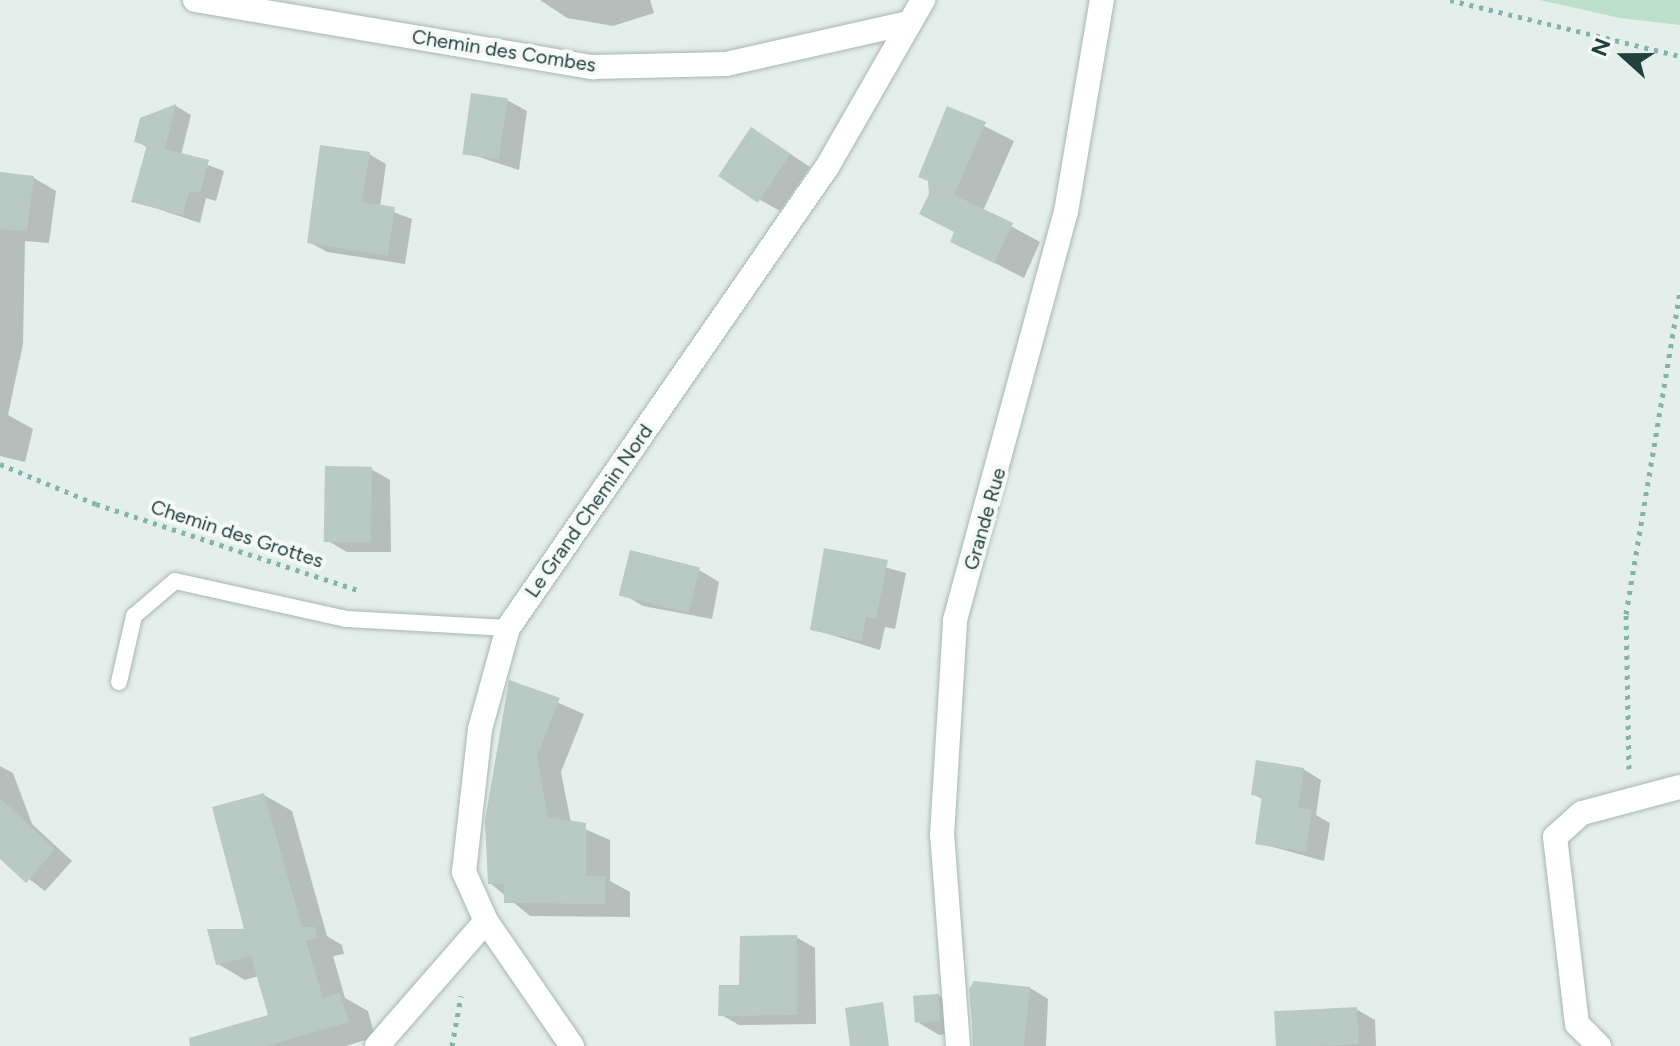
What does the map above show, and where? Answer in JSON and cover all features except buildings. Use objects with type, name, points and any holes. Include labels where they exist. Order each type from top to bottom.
[{"type":"street","name":"Chemin des Combes","points":[[195,0],[593,67],[726,64],[908,23]]},
{"type":"street","name":"Le Grand Chemin Nord","points":[[572,1046],[486,921],[464,872],[480,729],[508,628],[827,167],[923,0]]},
{"type":"street","name":"Grande Rue","points":[[958,1046],[942,835],[955,620],[1066,212],[1102,0]]},
{"type":"street","points":[[1599,1046],[1577,1024],[1552,857],[1567,821],[1680,787]]},
{"type":"street","points":[[377,1046],[486,921]]},
{"type":"lane","points":[[119,682],[134,616],[175,581],[347,619],[508,628]]},
{"type":"path","points":[[1450,0],[1680,56]]},
{"type":"path","points":[[1630,801],[1626,614],[1680,291]]},
{"type":"path","name":"Chemin des Grottes","points":[[0,464],[96,504],[378,596]]},
{"type":"green space","points":[[1540,0],[1680,0],[1680,25],[1620,18]]}]
